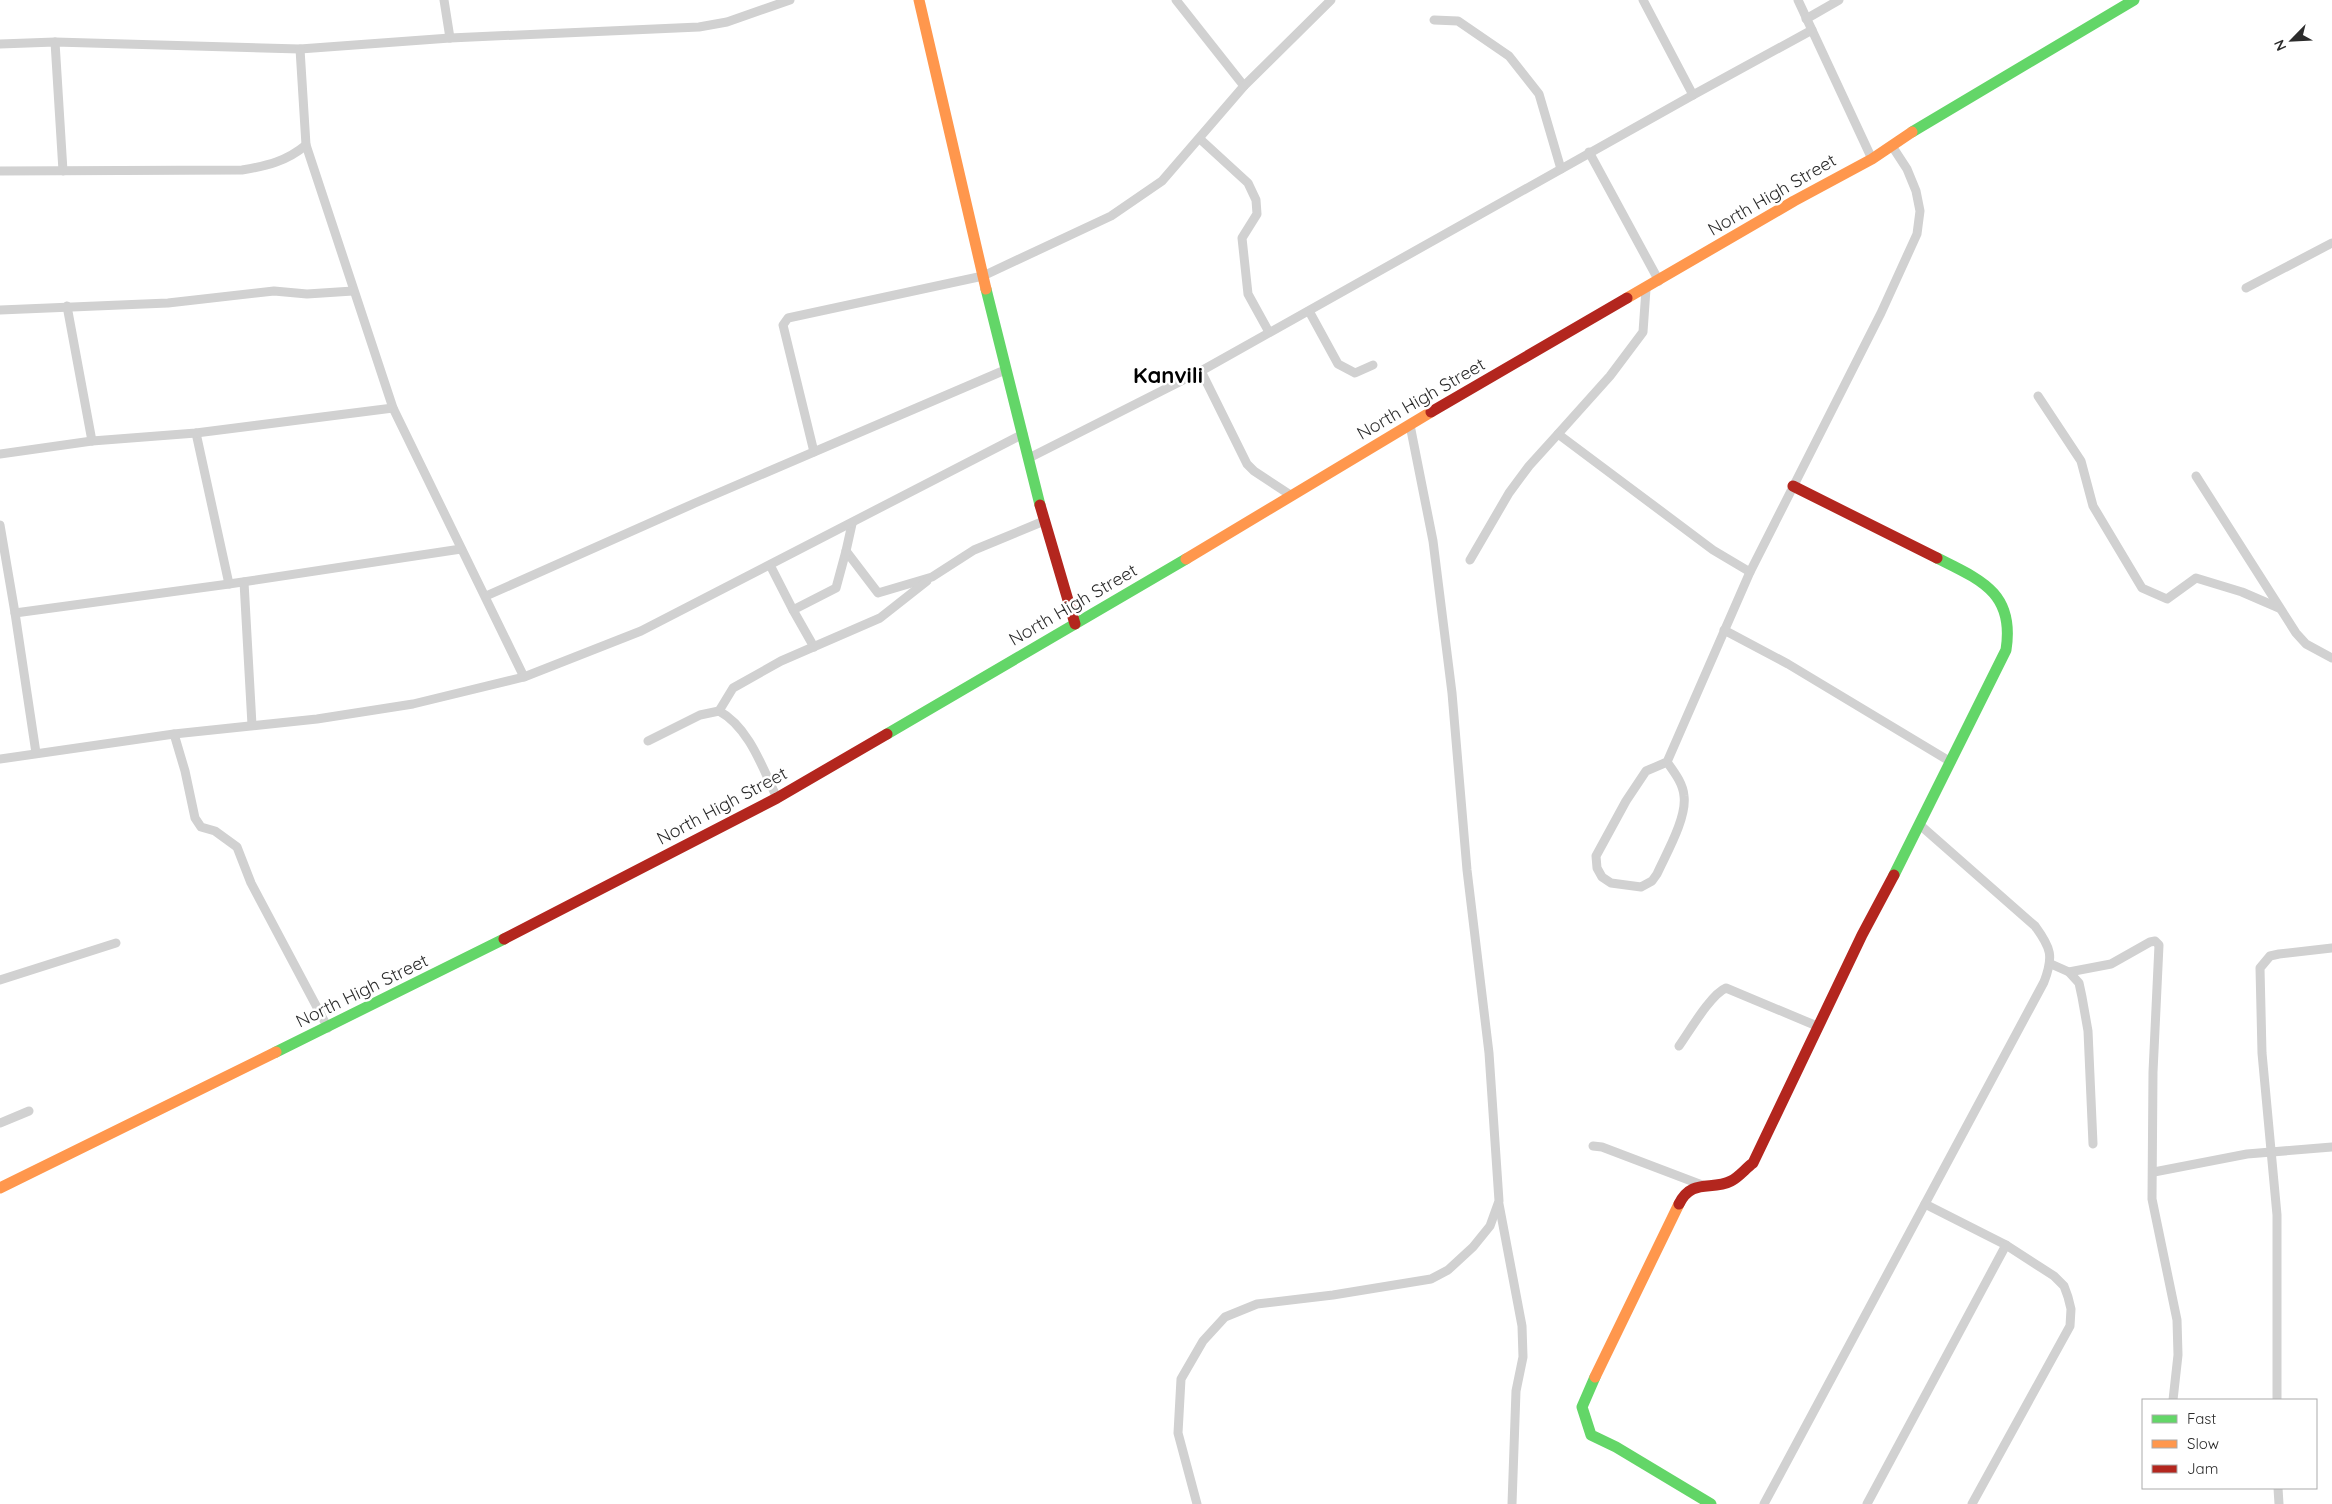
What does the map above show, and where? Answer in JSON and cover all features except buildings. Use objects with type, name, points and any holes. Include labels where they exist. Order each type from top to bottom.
[{"type":"main road","points":[[919,0],[1005,370],[1044,521],[1075,624]]},
{"type":"main road","name":"North High Street","points":[[0,1188],[328,1028],[593,895],[777,798],[1292,496],[1410,424],[1646,289],[1794,201],[1872,159],[1937,116],[2134,0]]},
{"type":"main road","points":[[1711,1504],[1616,1447],[1591,1435],[1582,1407],[1609,1344],[1684,1194],[1690,1188],[1730,1181],[1753,1163],[1817,1026],[1952,762],[2006,650],[2010,630],[2007,615],[2000,601],[1981,580],[1793,486]]},
{"type":"street","points":[[444,0],[450,38]]},
{"type":"street","points":[[0,44],[56,42],[300,49],[450,38],[715,25],[790,0]]},
{"type":"street","points":[[1176,0],[1244,86]]},
{"type":"street","points":[[814,452],[783,325],[788,318],[982,276],[1111,216],[1162,180],[1200,139],[1244,86],[1330,0]]},
{"type":"street","points":[[1643,0],[1693,94]]},
{"type":"street","points":[[1798,0],[1872,159]]},
{"type":"street","points":[[1806,19],[1839,0]]},
{"type":"street","points":[[1434,20],[1458,21],[1487,38],[1509,56],[1539,94],[1561,168]]},
{"type":"street","points":[[1029,458],[1202,371],[1589,152],[1812,30]]},
{"type":"street","points":[[56,42],[63,171]]},
{"type":"street","points":[[300,49],[306,146],[393,408],[461,549],[486,596],[524,678]]},
{"type":"street","points":[[1200,139],[1248,183],[1256,200],[1257,214],[1242,238],[1248,294],[1269,332]]},
{"type":"street","points":[[0,171],[242,170],[266,166],[292,157],[306,146]]},
{"type":"street","points":[[1667,762],[1678,777],[1684,796],[1684,811],[1657,874],[1652,881],[1642,887],[1611,882],[1602,877],[1597,868],[1596,856],[1626,801],[1646,771],[1667,762],[1750,572],[1881,313],[1917,234],[1920,211],[1916,191],[1908,169],[1892,146]]},
{"type":"street","points":[[1589,152],[1659,281]]},
{"type":"street","points":[[2246,288],[2332,243]]},
{"type":"street","points":[[1470,560],[1509,493],[1529,466],[1610,376],[1643,332],[1646,289]]},
{"type":"street","points":[[0,310],[168,303],[274,291],[307,294],[353,291]]},
{"type":"street","points":[[67,306],[92,441]]},
{"type":"street","points":[[1309,310],[1338,364],[1355,373],[1372,365]]},
{"type":"street","points":[[486,596],[1005,370]]},
{"type":"street","points":[[1202,371],[1247,464],[1254,471],[1292,496]]},
{"type":"street","points":[[2038,396],[2081,461],[2093,506],[2142,588],[2167,598],[2196,578],[2242,592],[2279,608]]},
{"type":"street","points":[[0,454],[92,441],[196,433],[393,408]]},
{"type":"street","points":[[1410,424],[1433,541],[1452,693],[1467,870],[1489,1052],[1499,1201],[1522,1326],[1523,1357],[1516,1391],[1512,1504]]},
{"type":"street","points":[[196,433],[229,584]]},
{"type":"street","points":[[0,759],[174,734],[317,719],[413,704],[524,678],[641,631],[852,524],[1023,434]]},
{"type":"street","points":[[1558,434],[1713,550],[1750,572]]},
{"type":"street","points":[[2196,476],[2279,608],[2306,644],[2332,658]]},
{"type":"street","points":[[720,711],[733,688],[781,661],[880,618],[932,577],[974,550],[1044,521]]},
{"type":"street","points":[[793,610],[836,588],[852,524]]},
{"type":"street","points":[[0,525],[36,753]]},
{"type":"street","points":[[15,613],[244,582],[461,549]]},
{"type":"street","points":[[846,551],[878,593],[932,577]]},
{"type":"street","points":[[770,565],[814,647]]},
{"type":"street","points":[[244,582],[252,725]]},
{"type":"street","points":[[1724,630],[1788,664],[1952,762]]},
{"type":"street","points":[[648,741],[700,715],[713,710],[720,711],[728,715],[750,744],[777,798]]},
{"type":"street","points":[[174,734],[185,771],[194,818],[201,827],[215,831],[237,846],[251,883],[328,1028]]},
{"type":"street","points":[[1764,1504],[2044,982],[2051,964],[2048,945],[2035,926],[1920,825]]},
{"type":"street","points":[[2069,972],[2111,964],[2150,942],[2156,941],[2159,945],[2153,1072],[2154,1172],[2152,1199],[2177,1320],[2178,1355],[2173,1399]]},
{"type":"street","points":[[0,980],[116,943]]},
{"type":"street","points":[[2277,1399],[2277,1216],[2262,1053],[2260,968],[2270,956],[2332,948]]},
{"type":"street","points":[[2051,964],[2069,972],[2078,983],[2088,1031],[2093,1144]]},
{"type":"street","points":[[1679,1046],[1710,1003],[1721,990],[1726,988],[1817,1026]]},
{"type":"street","points":[[0,1123],[29,1110]]},
{"type":"street","points":[[1593,1146],[1602,1147],[1702,1186]]},
{"type":"street","points":[[2154,1172],[2272,1152],[2332,1147]]},
{"type":"street","points":[[1197,1504],[1178,1433],[1181,1379],[1203,1341],[1225,1317],[1257,1304],[1333,1295],[1431,1279],[1448,1270],[1473,1248],[1490,1226],[1499,1201]]},
{"type":"street","points":[[1925,1204],[2006,1245],[2054,1276],[2064,1286],[2071,1309],[2070,1326],[1972,1504]]},
{"type":"street","points":[[1867,1504],[2006,1245]]},
{"type":"street","points":[[2278,1489],[2279,1504]]},
{"type":"traffic: fast","points":[[1912,132],[2134,0]]},
{"type":"traffic: fast","points":[[986,289],[1040,505]]},
{"type":"traffic: fast","points":[[1894,875],[2006,650],[2007,631],[2005,615],[2000,602],[1981,582],[1937,558]]},
{"type":"traffic: fast","points":[[887,734],[1186,559]]},
{"type":"traffic: fast","points":[[276,1052],[504,939]]},
{"type":"traffic: fast","points":[[1595,1377],[1582,1407],[1591,1435],[1616,1447],[1711,1504]]},
{"type":"traffic: slow","points":[[919,0],[986,289]]},
{"type":"traffic: slow","points":[[1627,298],[1794,201],[1872,159],[1912,132]]},
{"type":"traffic: slow","points":[[1186,559],[1431,412]]},
{"type":"traffic: slow","points":[[0,1188],[276,1052]]},
{"type":"traffic: slow","points":[[1595,1377],[1679,1204]]},
{"type":"traffic: jam","points":[[1431,412],[1627,298]]},
{"type":"traffic: jam","points":[[1793,486],[1937,558]]},
{"type":"traffic: jam","points":[[1040,505],[1075,624]]},
{"type":"traffic: jam","points":[[504,939],[777,798],[887,734]]},
{"type":"traffic: jam","points":[[1679,1204],[1690,1191],[1702,1186],[1724,1184],[1731,1181],[1753,1163],[1862,935],[1894,875]]},
{"type":"district","name":"Kanvili","points":[[1168,375]]}]
